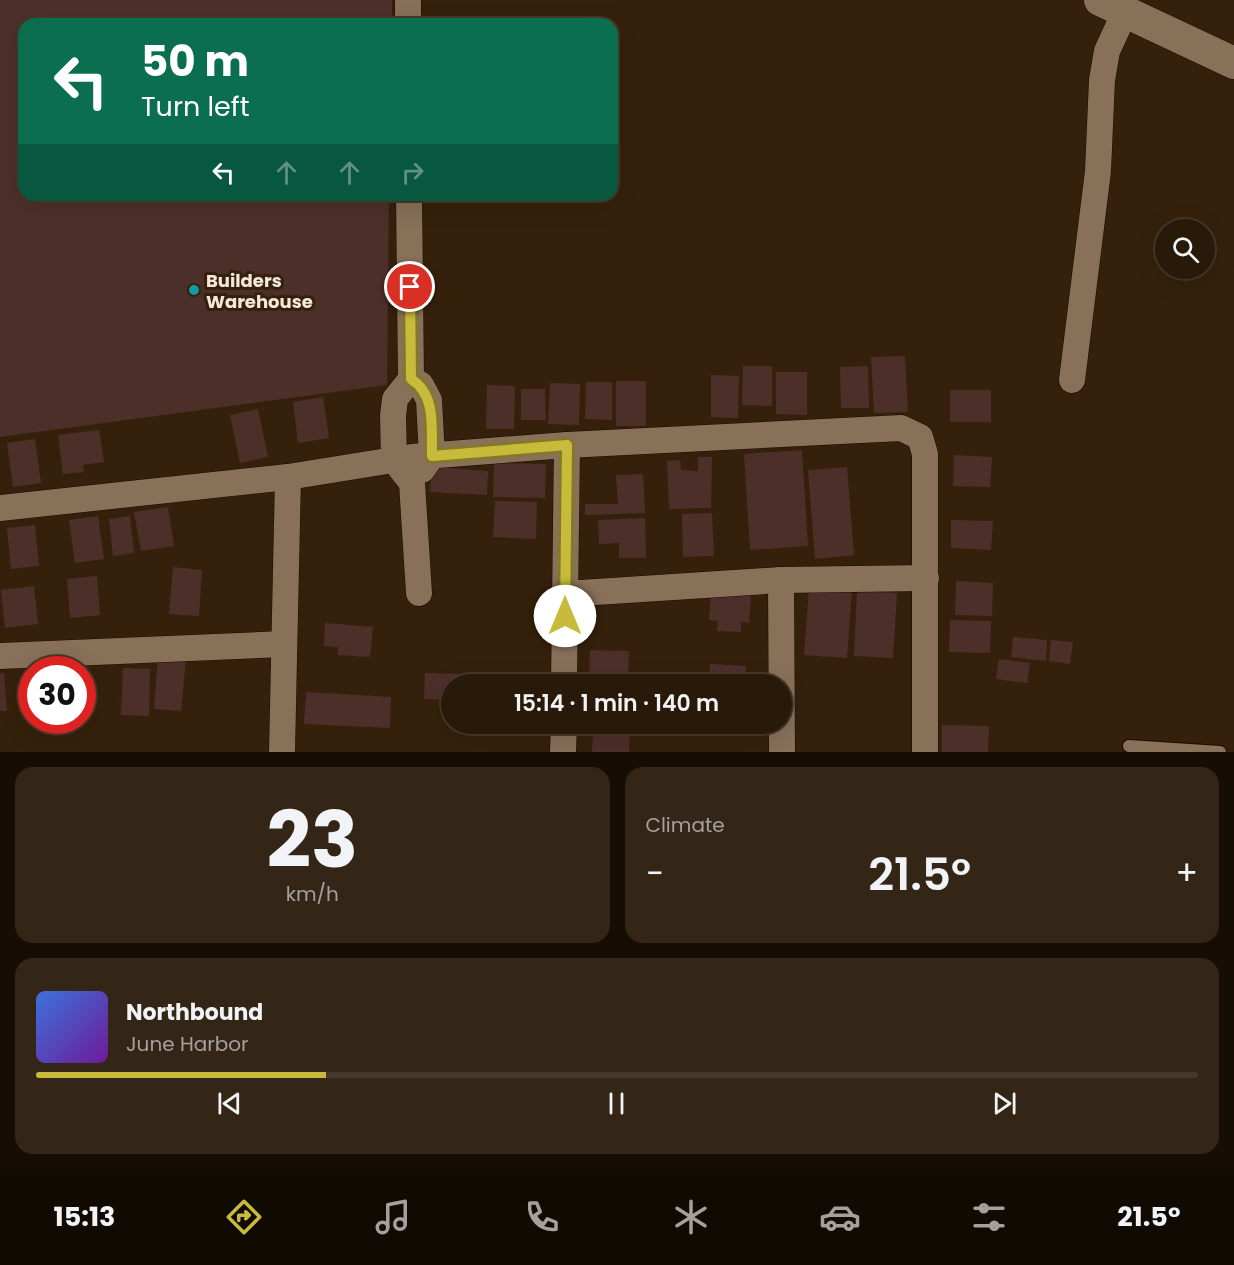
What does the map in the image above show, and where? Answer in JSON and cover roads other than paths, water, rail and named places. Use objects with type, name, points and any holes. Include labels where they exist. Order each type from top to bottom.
[{"type":"street","points":[[408,0],[408,18]]},
{"type":"street","points":[[1072,380],[1098,171],[1102,80],[1112,6],[1234,63]]},
{"type":"street","points":[[409,201],[411,379],[395,399],[394,460],[412,483],[419,593]]},
{"type":"street","points":[[411,379],[421,385],[429,400],[432,456],[412,483]]},
{"type":"street","points":[[0,508],[288,477],[432,456],[567,445],[902,428],[920,436],[925,454],[924,752]]},
{"type":"street","points":[[564,674],[567,445]]},
{"type":"street","points":[[282,752],[288,477]]},
{"type":"street","points":[[565,594],[781,580],[926,578]]},
{"type":"street","points":[[781,580],[782,752]]},
{"type":"street","points":[[0,656],[285,644]]},
{"type":"street","points":[[564,734],[564,752]]},
{"type":"lane","points":[[1129,746],[1220,752]]},
{"type":"place","name":"Builders Warehouse","points":[[194,290]]}]
